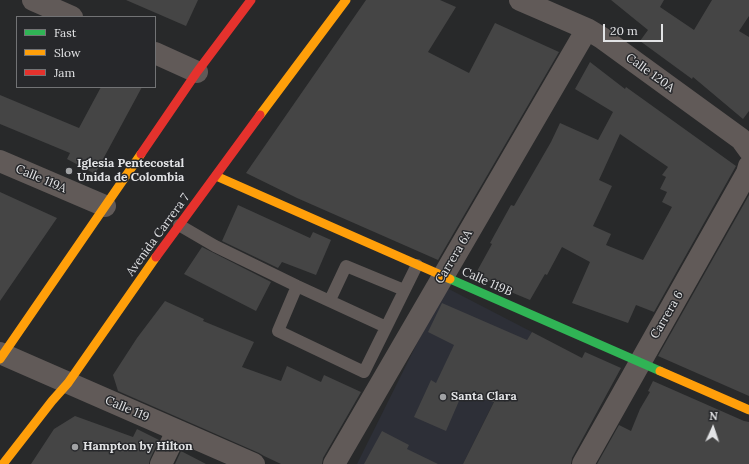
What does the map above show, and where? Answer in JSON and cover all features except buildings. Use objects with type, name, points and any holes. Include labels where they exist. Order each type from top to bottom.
[{"type":"main road","points":[[1,355],[198,72],[251,0]]},
{"type":"main road","name":"Avenida Carrera 7","points":[[3,464],[52,401],[68,383],[179,226],[346,0]]},
{"type":"main road","name":"Calle 119B","points":[[216,176],[749,410]]},
{"type":"street","points":[[33,0],[70,16]]},
{"type":"street","name":"Calle 120A","points":[[520,0],[587,29],[602,38],[741,139],[749,150]]},
{"type":"street","name":"Carrera 6A","points":[[334,464],[373,376],[444,276],[587,29]]},
{"type":"street","points":[[156,53],[198,72]]},
{"type":"street","name":"Calle 119A","points":[[0,161],[105,206]]},
{"type":"street","name":"Carrera 6","points":[[583,464],[747,173],[749,166]]},
{"type":"street","name":"Calle 119","points":[[1,355],[254,464]]},
{"type":"street","points":[[161,464],[177,431]]},
{"type":"lane","points":[[179,226],[297,286],[386,327]]},
{"type":"lane","points":[[297,286],[278,331],[373,376],[386,327],[417,265]]},
{"type":"lane","points":[[330,300],[346,266],[404,290]]},
{"type":"shaded area","name":"Santa Clara","points":[[445,287],[532,332],[508,373],[463,464],[357,464]]},
{"type":"traffic: fast","points":[[450,279],[660,371]]},
{"type":"traffic: slow","points":[[260,115],[346,0]]},
{"type":"traffic: slow","points":[[0,359],[141,154]]},
{"type":"traffic: slow","points":[[216,176],[450,279]]},
{"type":"traffic: slow","points":[[3,464],[52,401],[68,383],[156,257]]},
{"type":"traffic: slow","points":[[660,371],[749,410]]},
{"type":"traffic: jam","points":[[141,154],[197,72],[251,0]]},
{"type":"traffic: jam","points":[[156,257],[260,115]]},
{"type":"place","name":"Iglesia Pentecostal Unida de Colombia","points":[[69,171]]},
{"type":"place","name":"Santa Clara","points":[[443,397]]},
{"type":"place","name":"Hampton by Hilton","points":[[75,447]]}]
